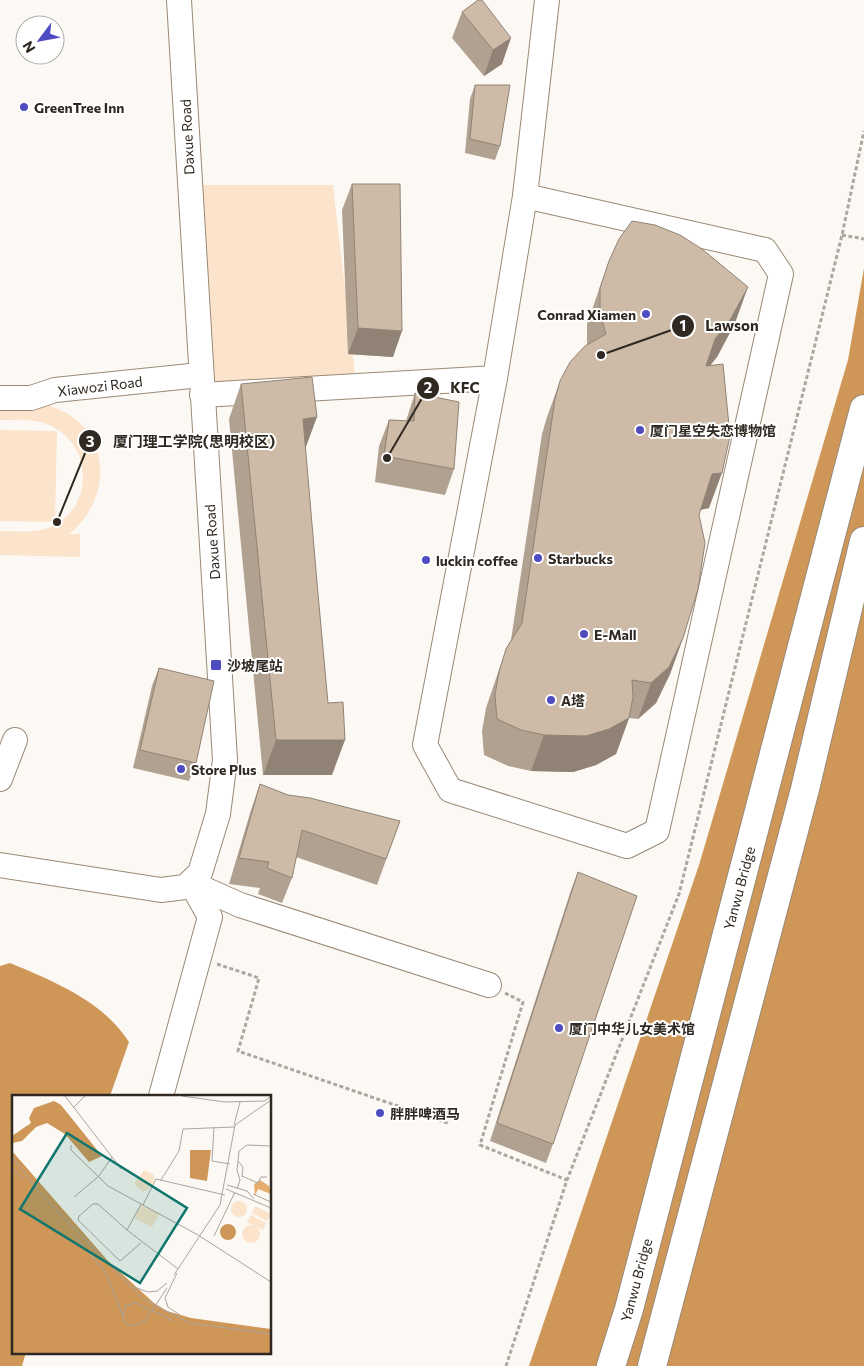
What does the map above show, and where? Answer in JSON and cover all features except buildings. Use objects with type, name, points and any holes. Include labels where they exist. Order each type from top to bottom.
[{"type":"highway","name":"Yanwu Bridge","points":[[611,1366],[630,1309],[863,410]]},
{"type":"highway","points":[[652,1366],[805,789],[864,540]]},
{"type":"highway","points":[[805,789],[864,611]]},
{"type":"street","name":"Daxue Road","points":[[179,0],[201,385],[216,583],[225,760],[218,814],[200,873],[191,883]]},
{"type":"street","points":[[525,196],[765,250],[781,274],[657,831],[627,846],[450,790],[425,745],[495,378],[525,196],[547,0]]},
{"type":"street","name":"Xiawozi Road","points":[[0,398],[30,398],[55,390],[495,378]]},
{"type":"street","points":[[0,779],[15,740]]},
{"type":"street","points":[[0,865],[160,890],[173,890],[191,883],[240,905],[489,986]]},
{"type":"street","points":[[161,1095],[210,917],[191,883]]},
{"type":"path","points":[[506,1366],[568,1180],[679,894],[842,235],[864,131]]},
{"type":"path","points":[[842,235],[864,239]]},
{"type":"path","points":[[212,963],[259,978],[238,1052],[450,1124]]},
{"type":"path","points":[[489,986],[523,1002],[480,1145],[568,1180]]},
{"type":"shaded area","points":[[193,185],[333,185],[356,383],[216,393]]},
{"type":"shaded area","points":[[864,268],[864,1366],[529,1366],[699,865],[848,360]]},
{"type":"shaded area","points":[[0,403],[34,403],[53,407],[72,417],[87,431],[96,447],[100,465],[99,484],[94,502],[84,519],[69,534],[80,534],[80,557],[0,555],[0,531],[27,532],[47,529],[67,516],[76,504],[82,490],[83,474],[80,459],[74,445],[63,434],[49,425],[37,421],[0,420]]},
{"type":"shaded area","points":[[0,430],[57,431],[55,522],[0,521]]},
{"type":"shaded area","points":[[10,963],[76,994],[105,1015],[129,1042],[110,1095],[12,1095],[12,1354],[25,1354],[22,1366],[0,1366],[0,966]]},
{"type":"place","name":"GreenTree Inn","points":[[24,107]]},
{"type":"place","name":"Conrad Xiamen","points":[[646,314]]},
{"type":"place","name":"Lawson","points":[[601,355]]},
{"type":"place","name":"厦门星空失恋博物馆","points":[[640,430]]},
{"type":"place","name":"KFC","points":[[387,458]]},
{"type":"place","name":"厦门理工学院(思明校区)","points":[[57,522]]},
{"type":"place","name":"Starbucks","points":[[538,558]]},
{"type":"place","name":"luckin coffee","points":[[426,560]]},
{"type":"place","name":"E-Mall","points":[[584,634]]},
{"type":"place","name":"沙坡尾站","points":[[216,665]]},
{"type":"place","name":"A塔","points":[[551,700]]},
{"type":"place","name":"Store Plus","points":[[181,769]]},
{"type":"place","name":"厦门中华儿女美术馆","points":[[559,1028]]},
{"type":"place","name":"胖胖啤酒马","points":[[380,1113]]}]
